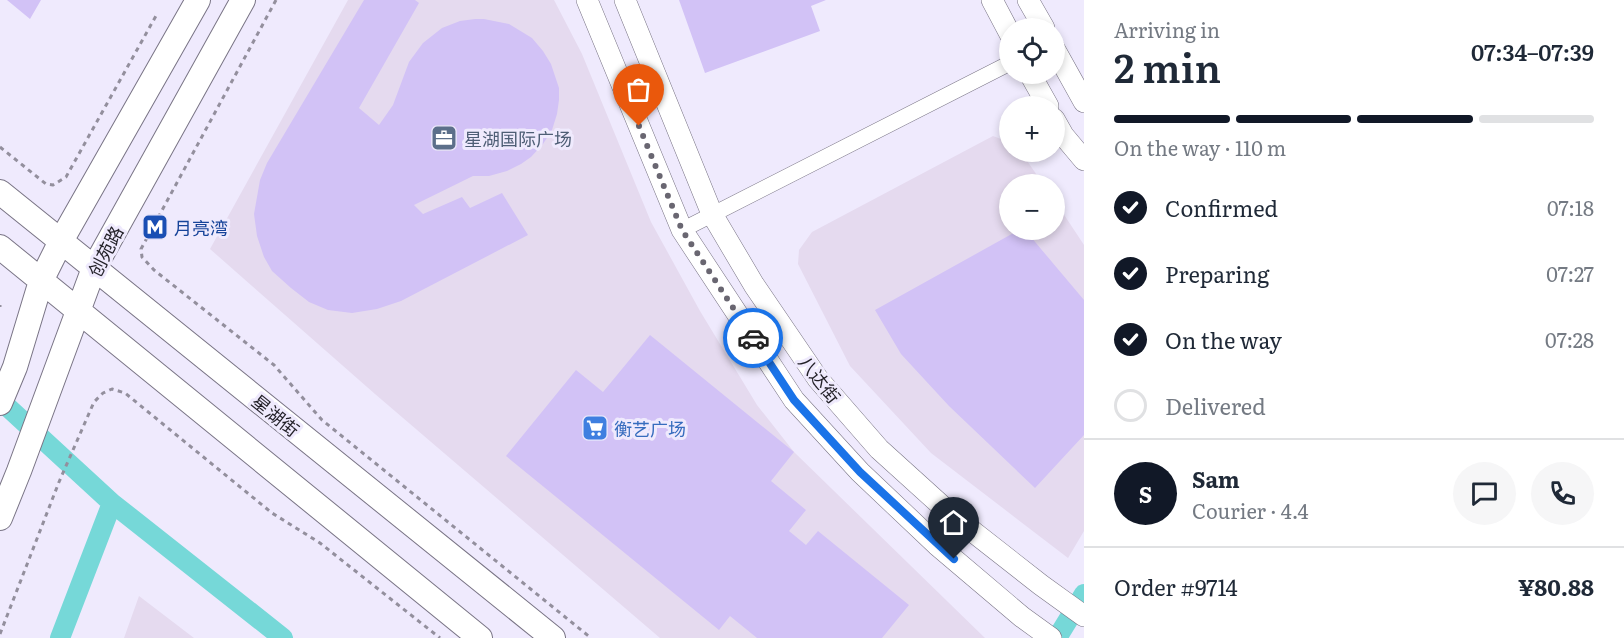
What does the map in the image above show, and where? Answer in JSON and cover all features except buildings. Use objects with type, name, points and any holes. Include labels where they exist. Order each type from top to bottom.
[{"type":"main road","points":[[0,403],[15,368],[42,281],[60,241],[198,0]]},
{"type":"main road","name":"创苑路","points":[[0,518],[94,268],[243,0]]},
{"type":"main road","name":"星湖街","points":[[0,192],[553,638]]},
{"type":"main road","points":[[0,247],[480,638]]},
{"type":"street","name":"八达街","points":[[587,0],[682,230],[794,400],[860,472],[937,545],[1022,617],[1051,638]]},
{"type":"street","name":"八达街","points":[[625,0],[712,214],[754,285],[818,379],[879,449],[945,509],[1084,616]]},
{"type":"street","points":[[992,0],[1002,18]]},
{"type":"street","points":[[1028,0],[1038,18]]},
{"type":"street","points":[[1065,68],[1084,102]]},
{"type":"street","points":[[682,230],[999,69]]},
{"type":"street","points":[[1065,137],[1084,160]]},
{"type":"path","points":[[276,0],[141,249],[142,257],[154,270],[274,365],[322,420],[591,638]]},
{"type":"path","points":[[0,147],[46,184],[53,185],[66,177],[157,14]]},
{"type":"path","points":[[0,634],[59,482],[94,402],[103,393],[112,389],[125,393],[272,513],[320,543],[440,638]]},
{"type":"shaded area","points":[[348,0],[554,0],[582,54],[651,222],[700,311],[757,405],[794,452],[985,638],[660,638],[210,249]]},
{"type":"shaded area","points":[[993,136],[999,138],[999,162],[1028,162],[1036,174],[999,174],[999,240],[1065,240],[1065,216],[1084,245],[1084,531],[1068,558],[931,453],[850,366],[798,264],[799,250],[812,232]]},
{"type":"shaded area","points":[[139,596],[194,638],[124,638]]},
{"type":"waterway","points":[[0,400],[112,503]]},
{"type":"waterway","points":[[60,638],[112,503],[283,638]]},
{"type":"waterway","points":[[1057,638],[1084,594]]},
{"type":"way so far","points":[[639,126],[682,230],[753,338]]},
{"type":"place","name":"星湖国际广场","points":[[444,138]]},
{"type":"place","name":"月亮湾","points":[[155,227]]},
{"type":"place","name":"衡艺广场","points":[[595,428]]},
{"type":"route","points":[[753,338],[794,400],[860,472],[954,559]]}]
